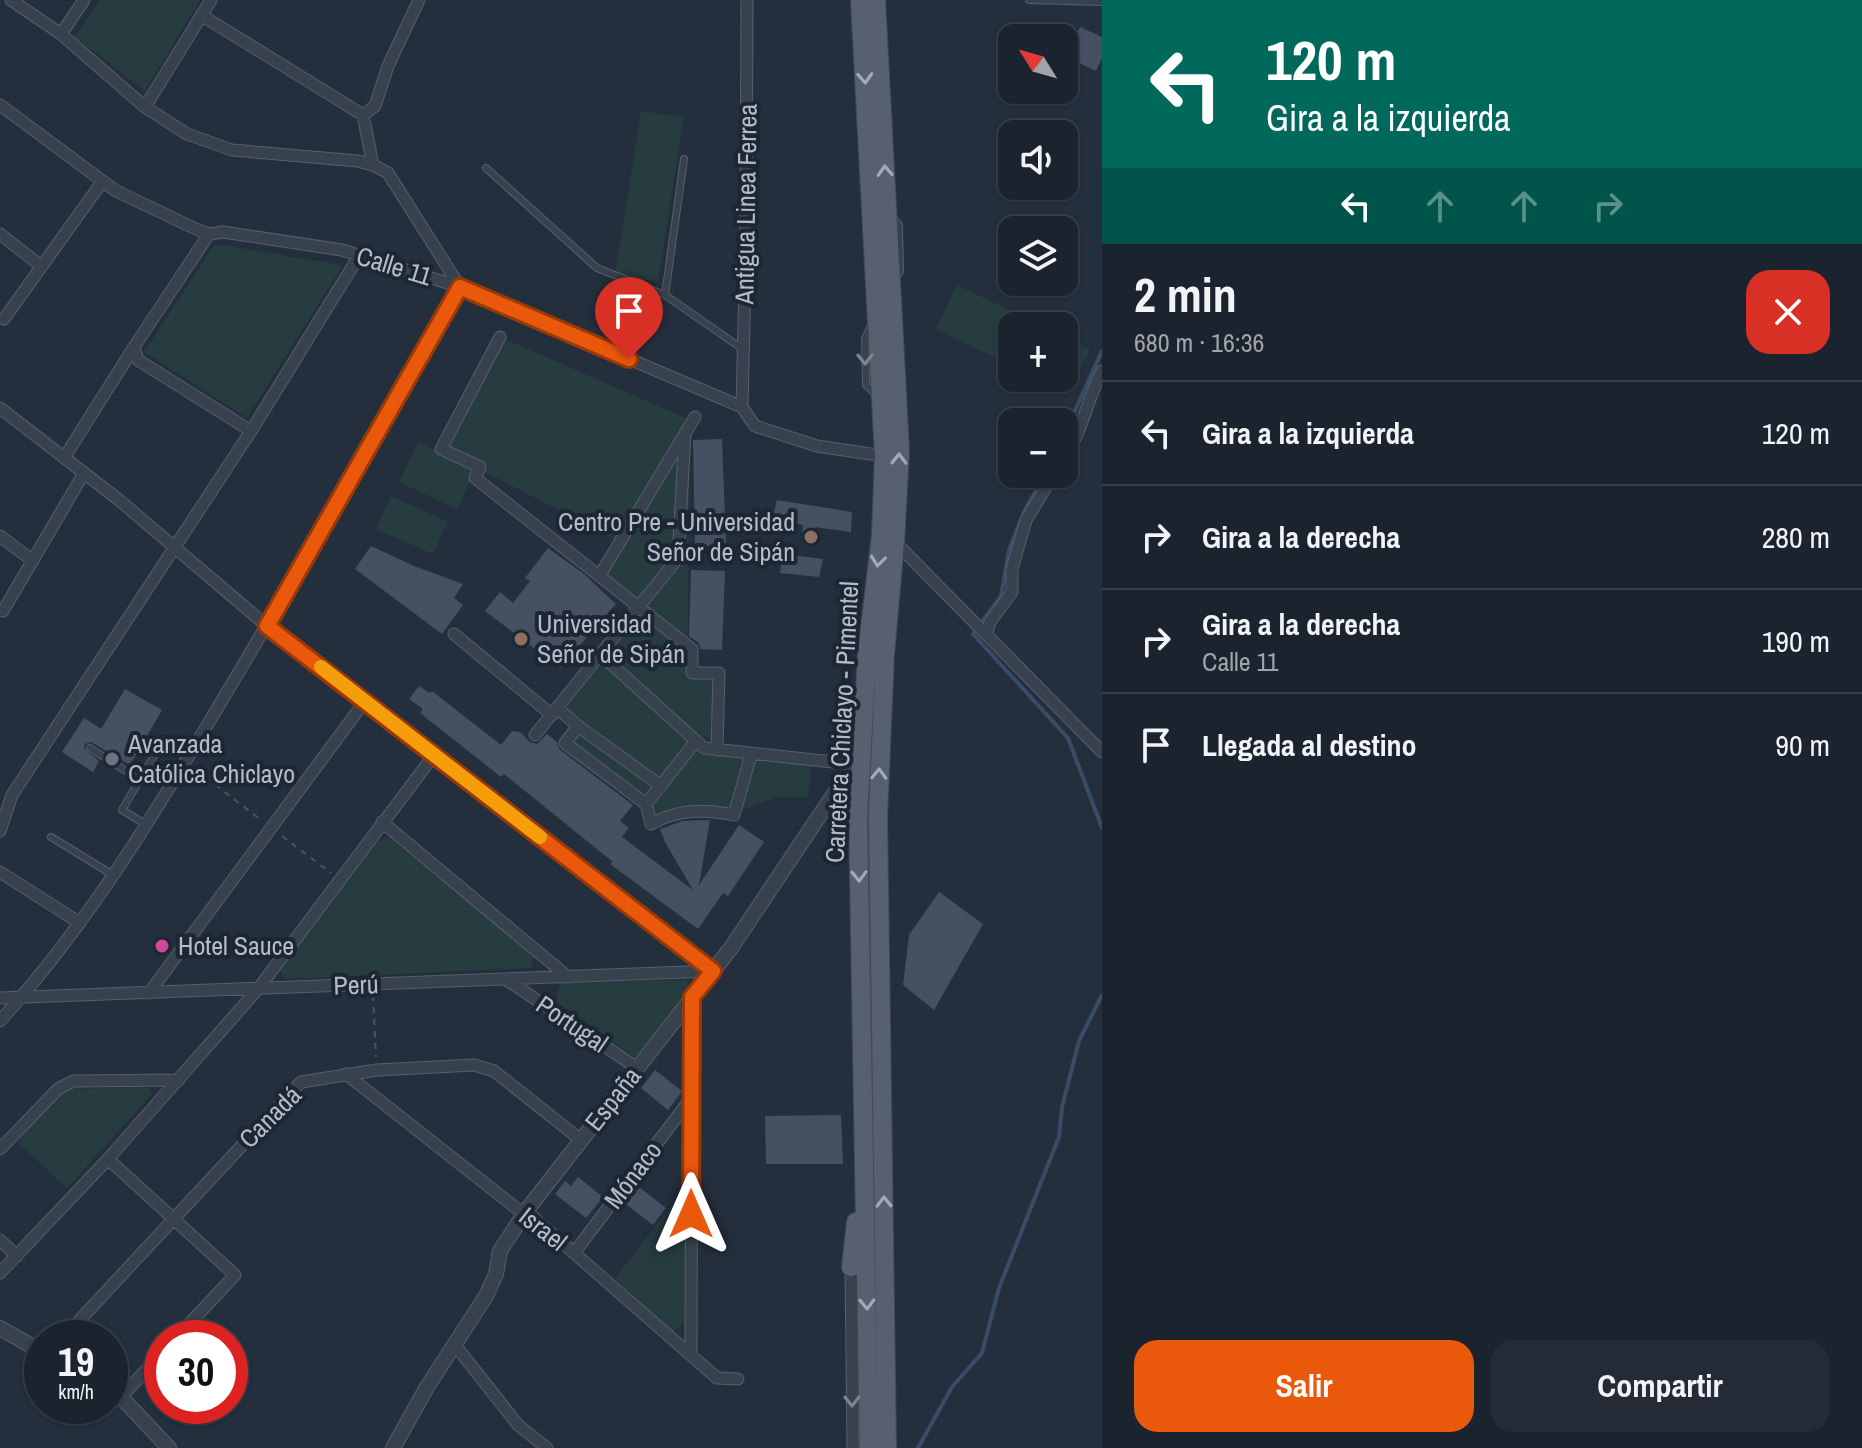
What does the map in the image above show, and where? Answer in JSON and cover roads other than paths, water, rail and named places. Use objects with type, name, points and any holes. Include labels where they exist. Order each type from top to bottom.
[{"type":"main road","name":"Carretera Chiclayo - Pimentel","points":[[860,0],[884,456],[881,535],[867,654],[858,817],[869,1448]]},
{"type":"main road","name":"Carretera Chiclayo - Pimentel","points":[[876,0],[900,451],[885,654],[878,816],[887,1448]]},
{"type":"main road","points":[[879,60],[886,0]]},
{"type":"main road","points":[[851,1267],[865,1139]]},
{"type":"street","points":[[0,1021],[80,923],[147,825],[267,626],[460,287],[388,173],[358,161],[232,150],[187,134],[145,107],[61,34],[11,0]]},
{"type":"street","points":[[61,34],[84,0]]},
{"type":"street","points":[[145,107],[211,0]]},
{"type":"street","points":[[363,115],[375,106],[388,66],[419,0]]},
{"type":"street","name":"Antigua Linea Ferrea","points":[[742,407],[747,0]]},
{"type":"street","points":[[201,15],[363,115],[373,165]]},
{"type":"street","name":"Calle 11","points":[[0,105],[116,191],[209,234],[223,232],[342,250],[460,287],[742,407],[755,426],[817,446],[884,456]]},
{"type":"street","points":[[4,319],[102,182]]},
{"type":"street","points":[[0,234],[41,266]]},
{"type":"street","points":[[64,458],[209,234]]},
{"type":"street","points":[[0,831],[12,795],[251,431],[359,256]]},
{"type":"street","points":[[500,337],[441,449],[480,467],[475,478],[692,649],[692,673],[719,673],[717,750]]},
{"type":"street","points":[[134,347],[138,360],[251,431]]},
{"type":"street","points":[[1078,434],[1102,371]]},
{"type":"street","points":[[0,408],[174,546],[267,626],[713,971]]},
{"type":"street","points":[[600,575],[695,417]]},
{"type":"street","points":[[535,735],[678,558],[685,433]]},
{"type":"street","points":[[3,611],[84,473]]},
{"type":"street","points":[[984,633],[1012,592],[1012,569],[1026,520],[1045,488]]},
{"type":"street","points":[[0,536],[33,561]]},
{"type":"street","points":[[895,542],[1102,752]]},
{"type":"street","points":[[454,634],[555,712],[661,786]]},
{"type":"street","points":[[600,654],[704,748],[860,765]]},
{"type":"street","points":[[149,993],[365,701]]},
{"type":"street","points":[[578,726],[565,743],[646,804],[651,824],[688,811],[734,815],[751,755]]},
{"type":"street","points":[[646,804],[696,741]]},
{"type":"street","points":[[0,1273],[108,1159],[258,989],[434,755]]},
{"type":"street","points":[[612,778],[624,759]]},
{"type":"street","name":"España","points":[[393,1448],[427,1387],[486,1296],[496,1274],[500,1251],[526,1211],[713,971],[834,794],[860,765]]},
{"type":"street","points":[[382,822],[568,977]]},
{"type":"street","points":[[0,872],[80,923]]},
{"type":"street","name":"Perú","points":[[0,998],[713,971]]},
{"type":"street","name":"Portugal","points":[[507,979],[637,1068]]},
{"type":"street","points":[[691,1354],[692,997]]},
{"type":"street","name":"Canadá","points":[[80,1320],[301,1082],[377,1070],[474,1065],[494,1071],[581,1140]]},
{"type":"street","name":"Israel","points":[[346,1074],[516,1208],[526,1211],[717,1378],[738,1379]]},
{"type":"street","points":[[0,1149],[58,1089],[73,1081],[179,1080]]},
{"type":"street","name":"Mónaco","points":[[574,1253],[692,1097]]},
{"type":"street","points":[[108,1159],[235,1275],[193,1320]]},
{"type":"street","points":[[0,1240],[17,1256]]},
{"type":"street","points":[[851,1267],[853,1448]]},
{"type":"street","points":[[0,1328],[24,1342]]},
{"type":"street","points":[[455,1345],[518,1425],[547,1448]]},
{"type":"street","points":[[128,1383],[144,1369]]},
{"type":"street","points":[[128,1407],[169,1448]]},
{"type":"lane","points":[[1029,0],[1102,2]]},
{"type":"lane","points":[[665,295],[684,159]]},
{"type":"lane","points":[[486,168],[597,268],[665,295],[744,350]]},
{"type":"lane","points":[[90,748],[140,780]]},
{"type":"lane","points":[[147,825],[122,810],[154,756]]},
{"type":"lane","points":[[51,837],[113,875]]},
{"type":"waterway","points":[[1076,408],[1102,351]]},
{"type":"waterway","points":[[1023,514],[1037,488]]},
{"type":"waterway","points":[[1020,522],[1009,550],[1001,596],[973,634],[1068,738],[1102,828]]},
{"type":"waterway","points":[[918,1448],[952,1387],[982,1353],[999,1288],[1059,1137],[1062,1107],[1079,1041],[1102,995]]},
{"type":"place","name":"Centro Pre - Universidad Señor de Sipán","points":[[811,537]]},
{"type":"place","name":"Universidad Señor de Sipán","points":[[521,639]]},
{"type":"place","name":"Avanzada Católica Chiclayo","points":[[112,759]]},
{"type":"place","name":"Hotel Sauce","points":[[162,946]]}]
